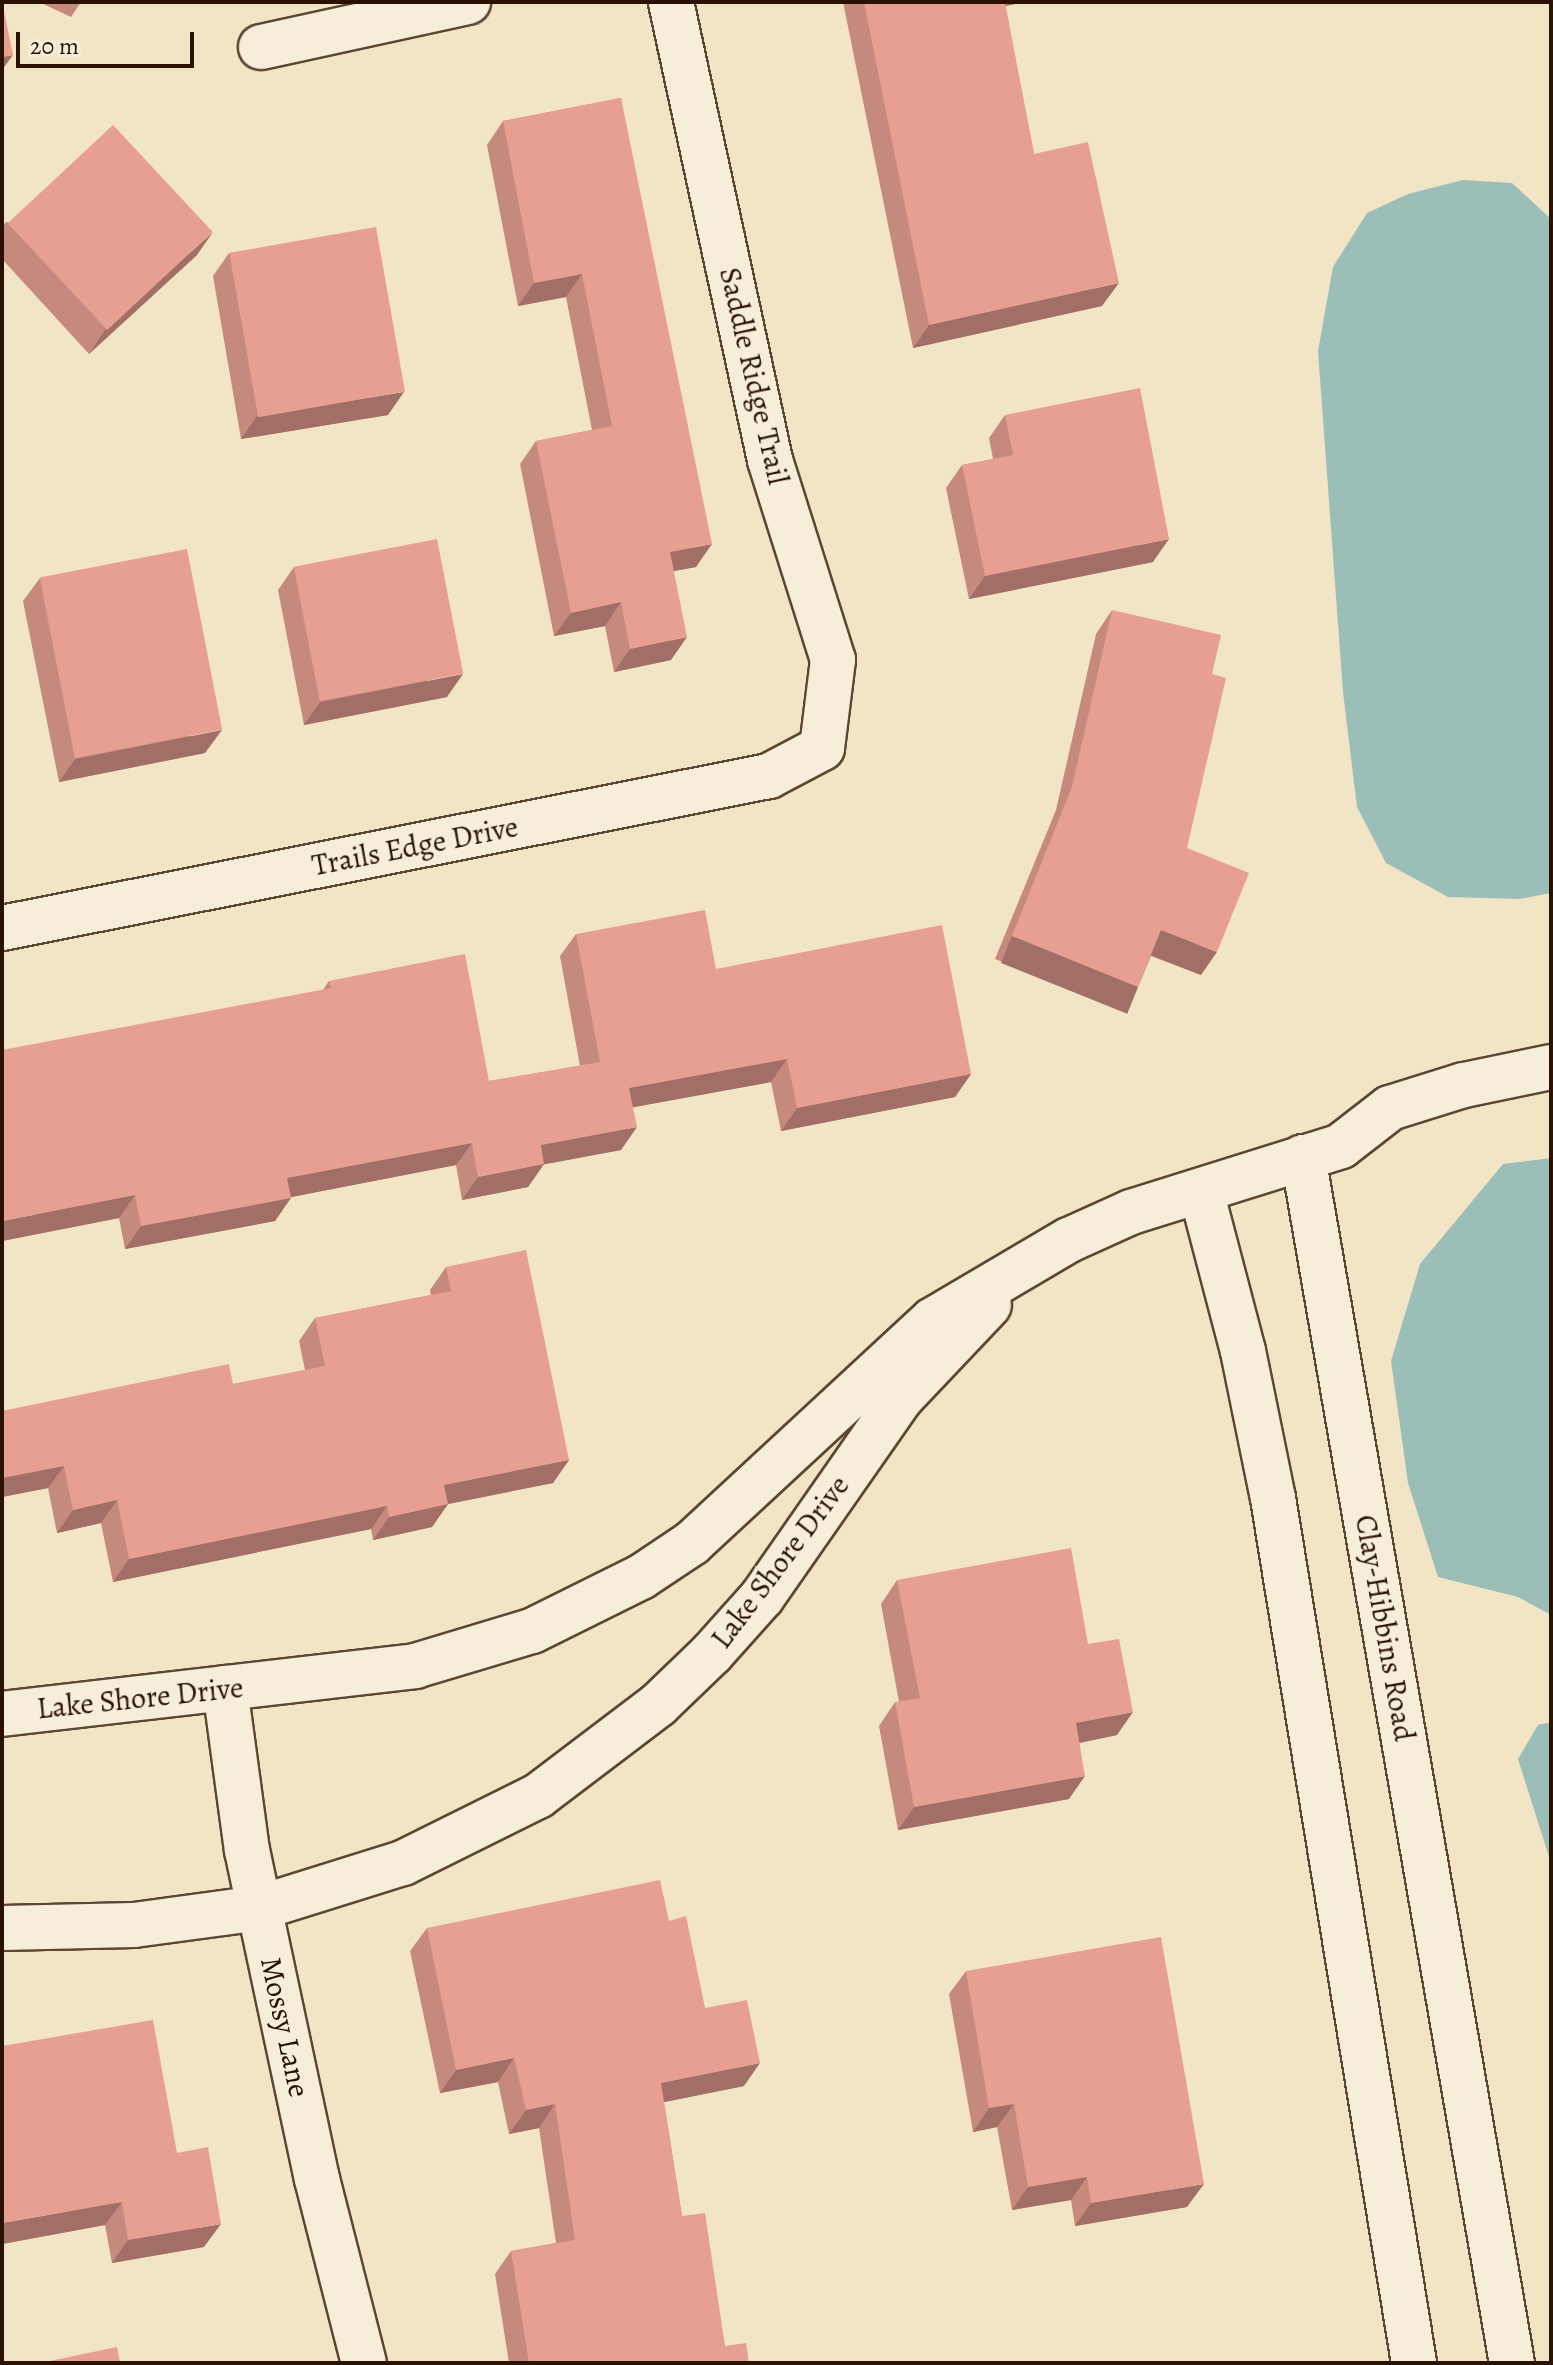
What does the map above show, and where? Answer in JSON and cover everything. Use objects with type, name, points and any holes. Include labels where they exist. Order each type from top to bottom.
[{"type":"street","points":[[261,47],[468,2]]},
{"type":"street","name":"Saddle Ridge Trail","points":[[671,2],[770,460],[833,660],[822,748]]},
{"type":"street","name":"Trails Edge Drive","points":[[2,928],[769,776],[822,748]]},
{"type":"street","points":[[1303,1157],[1341,1146],[1390,1108],[1464,1085],[1551,1067]]},
{"type":"street","name":"Lake Shore Drive","points":[[2,1714],[415,1666],[474,1652],[588,1606],[692,1543],[740,1504],[863,1379],[933,1320],[1014,1276],[1069,1240],[1131,1212],[1303,1157]]},
{"type":"street","name":"Clay-Hibbins Road","points":[[1303,1157],[1512,2363]]},
{"type":"street","points":[[1201,1191],[1243,1351],[1273,1498],[1414,2363]]},
{"type":"street","name":"Lake Shore Drive","points":[[2,1928],[134,1925],[259,1908],[332,1889],[472,1833],[538,1796],[658,1705],[762,1597],[901,1398],[1014,1276]]},
{"type":"street","name":"Mossy Lane","points":[[225,1688],[237,1798],[259,1908],[364,2363]]},
{"type":"water","points":[[1463,180],[1512,183],[1551,219],[1551,893],[1520,899],[1448,897],[1386,863],[1357,807],[1343,692],[1318,351],[1333,267],[1367,213],[1408,194]]},
{"type":"water","points":[[1551,1158],[1551,1615],[1518,1597],[1438,1577],[1408,1483],[1391,1361],[1420,1264],[1503,1164]]},
{"type":"water","points":[[1551,1722],[1551,1863],[1518,1759],[1538,1725]]},
{"type":"building","points":[[2,2],[13,55],[2,57]]},
{"type":"building","points":[[864,2],[1005,2],[1034,154],[1088,142],[1119,283],[929,325]]},
{"type":"building","points":[[621,98],[712,544],[670,552],[687,637],[630,649],[621,602],[571,613],[536,441],[612,426],[582,274],[534,283],[503,121]]},
{"type":"building","points":[[113,125],[213,232],[107,330],[8,223]]},
{"type":"building","points":[[376,227],[405,391],[258,417],[229,253]]},
{"type":"building","points":[[1140,388],[1169,539],[985,576],[962,465],[1013,455],[1005,415]]},
{"type":"building","points":[[437,539],[463,673],[320,701],[294,567]]},
{"type":"building","points":[[187,549],[222,730],[75,758],[40,578]]},
{"type":"building","points":[[1112,610],[1221,635],[1212,674],[1226,678],[1187,848],[1249,873],[1217,952],[1161,930],[1138,987],[1012,936],[1072,787]]},
{"type":"building","points":[[705,910],[716,969],[942,925],[971,1074],[797,1108],[787,1059],[629,1088],[637,1127],[541,1145],[544,1164],[478,1177],[472,1143],[287,1178],[291,1198],[141,1226],[135,1195],[2,1221],[2,1050],[331,988],[329,981],[465,954],[489,1081],[600,1062],[576,934]]},
{"type":"building","points":[[526,1250],[569,1460],[444,1485],[448,1504],[389,1517],[387,1506],[129,1559],[117,1500],[73,1510],[64,1466],[2,1478],[2,1411],[229,1364],[233,1384],[325,1366],[315,1318],[451,1291],[446,1267]]},
{"type":"building","points":[[1071,1548],[1088,1644],[1119,1639],[1133,1712],[1076,1723],[1085,1776],[914,1807],[895,1702],[920,1698],[897,1580]]},
{"type":"building","points":[[660,1880],[669,1921],[686,1916],[705,2008],[747,2000],[760,2063],[661,2083],[682,2216],[705,2213],[725,2346],[746,2343],[749,2363],[529,2363],[511,2251],[575,2240],[555,2104],[526,2110],[514,2058],[456,2070],[427,1928]]},
{"type":"building","points":[[1161,1937],[1204,2184],[1091,2203],[1087,2177],[1028,2187],[1014,2104],[989,2108],[966,1971]]},
{"type":"building","points":[[153,2020],[177,2153],[208,2147],[221,2224],[128,2240],[122,2202],[2,2223],[2,2046]]},
{"type":"building","points":[[117,2347],[120,2363],[45,2362]]}]
